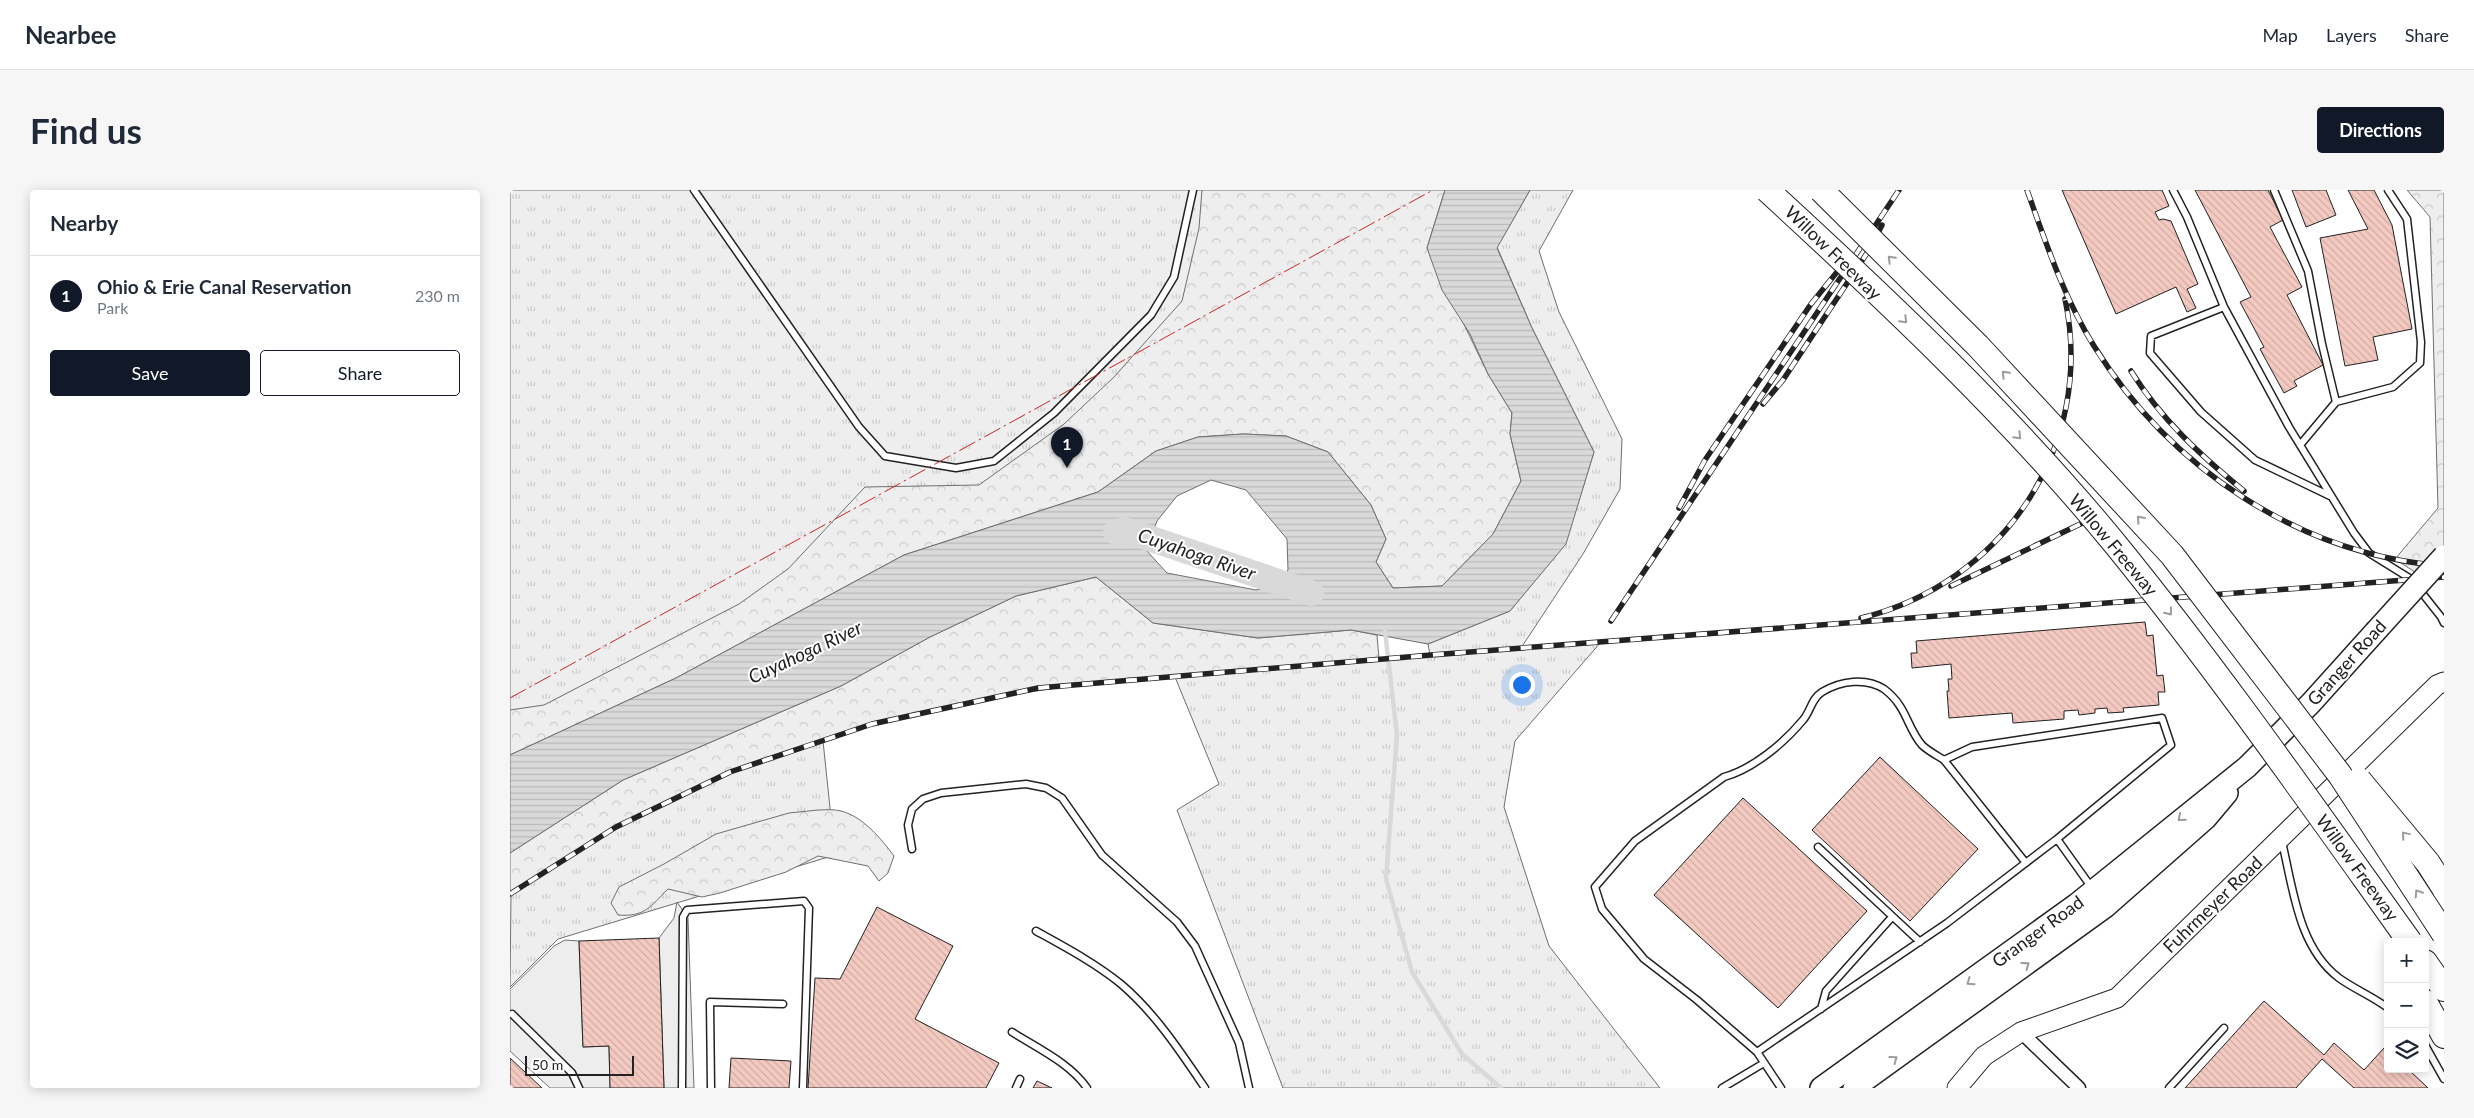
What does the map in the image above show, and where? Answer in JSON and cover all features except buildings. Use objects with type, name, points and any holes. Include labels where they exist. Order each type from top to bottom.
[{"type":"highway","name":"Willow Freeway","points":[[1767,190],[1888,304],[2047,466],[2115,544],[2196,646],[2407,938]]},
{"type":"highway","name":"Willow Freeway","points":[[1821,190],[1978,346],[2172,555],[2340,775],[2444,934]]},
{"type":"highway","points":[[2172,555],[2428,863],[2444,888]]},
{"type":"highway","points":[[2196,646],[2387,938]]},
{"type":"highway","points":[[2429,967],[2444,988]]},
{"type":"highway","points":[[2429,1009],[2444,1036]]},
{"type":"main road","name":"Granger Road","points":[[1854,1088],[2099,899],[2247,767],[2311,703],[2444,556]]},
{"type":"main road","name":"Granger Road","points":[[1821,1088],[2042,930],[2099,899]]},
{"type":"street","name":"Fuhrmeyer Road","points":[[1957,1088],[1984,1056],[2021,1032],[2117,998],[2437,685],[2444,682]]},
{"type":"street","points":[[2021,1032],[2074,1086]]},
{"type":"lane","points":[[694,190],[859,427],[879,449],[886,456],[956,468],[994,460],[1054,413],[1151,315],[1174,277],[1193,190]]},
{"type":"lane","points":[[2173,190],[2186,216],[2224,307],[2330,496],[2369,553],[2411,580],[2444,623]]},
{"type":"lane","points":[[2274,190],[2308,271],[2322,344],[2336,402]]},
{"type":"lane","points":[[2300,445],[2336,402],[2393,387],[2420,363],[2421,342],[2407,220],[2388,190]]},
{"type":"lane","points":[[2224,307],[2151,336],[2150,353],[2201,412],[2255,460],[2330,496]]},
{"type":"lane","points":[[1781,1088],[1757,1052],[1697,1000],[1644,959],[1602,909],[1596,887],[1635,841],[1724,778],[1740,773],[1787,736],[1805,718],[1811,702],[1822,692],[1838,686],[1868,681],[1883,689],[1906,714],[1922,746],[1944,760],[2026,863]]},
{"type":"lane","points":[[1757,1052],[1920,942],[2057,839],[2171,745],[2162,718],[1972,747],[1944,760]]},
{"type":"lane","points":[[912,849],[908,825],[912,809],[923,798],[941,793],[1026,784],[1046,788],[1062,798],[1102,855],[1177,922],[1195,946],[1240,1043],[1249,1088]]},
{"type":"lane","points":[[2281,838],[2301,922],[2323,964],[2339,978],[2384,1006]]},
{"type":"lane","points":[[2057,839],[2099,899]]},
{"type":"lane","points":[[1818,847],[1920,942]]},
{"type":"lane","points":[[682,1088],[683,917],[687,910],[804,901],[809,908],[803,1088]]},
{"type":"lane","points":[[1821,1009],[1826,991],[1892,917]]},
{"type":"lane","points":[[1036,931],[1087,960],[1148,1010],[1206,1088]]},
{"type":"lane","points":[[710,1088],[710,1002],[783,1004]]},
{"type":"lane","points":[[512,1014],[572,1073],[579,1088]]},
{"type":"lane","points":[[2169,1088],[2224,1028]]},
{"type":"lane","points":[[1012,1032],[1063,1065],[1081,1079],[1087,1088]]},
{"type":"lane","points":[[2429,1052],[2444,1080]]},
{"type":"lane","points":[[1722,1088],[1764,1063]]},
{"type":"lane","points":[[1016,1088],[1020,1079]]},
{"type":"green space","points":[[510,190],[1445,190],[1427,248],[1328,452],[1098,492],[904,555],[510,755]]},
{"type":"green space","points":[[1202,190],[1445,190],[1427,248],[1488,374],[1512,413],[1510,434],[1521,481],[1493,534],[1442,586],[1393,588],[1376,562],[1386,539],[1371,505],[1328,452],[1286,436],[1243,434],[1198,437],[1156,451],[1098,492],[904,555],[676,678],[510,755],[510,710],[544,705],[739,604],[788,569],[865,487],[979,485],[1064,424],[1114,377],[1182,301],[1199,228]]},
{"type":"green space","points":[[1530,190],[1573,190],[1539,251],[1559,312],[1622,439],[1620,489],[1583,554],[1521,648],[1601,642],[1515,741],[1504,807],[1549,946],[1660,1088],[1283,1088],[1177,810],[1219,784],[1175,677],[1430,655],[1428,644],[1510,611],[1565,544],[1594,452],[1532,328],[1497,247]]},
{"type":"green space","points":[[2407,190],[2444,190],[2444,577],[2424,578],[2395,559],[2438,508],[2430,217]]},
{"type":"green space","points":[[1096,577],[1153,623],[1258,638],[1351,630],[1377,635],[1379,659],[1067,686],[986,699],[912,715],[838,735],[731,772],[673,798],[617,828],[510,894],[510,853],[623,780],[841,686],[930,637],[1016,596]]},
{"type":"green space","points":[[823,741],[835,855],[558,939],[510,987],[511,893],[616,827],[730,772]]},
{"type":"green space","points":[[818,810],[841,811],[857,818],[871,829],[894,856],[888,873],[879,881],[868,866],[818,856],[786,872],[702,897],[668,889],[646,910],[635,914],[618,915],[611,903],[619,887],[716,834],[789,813]]},
{"type":"shaded area","points":[[677,902],[688,918],[694,1088],[664,1088],[659,938],[674,918]]},
{"type":"shaded area","points":[[565,940],[579,941],[583,1047],[609,1046],[610,1088],[550,1088],[510,1051],[510,989],[554,946]]},
{"type":"water","points":[[1445,190],[1530,190],[1497,248],[1532,328],[1594,452],[1566,544],[1510,611],[1428,644],[1351,630],[1258,638],[1153,623],[1096,577],[1016,596],[930,637],[841,686],[623,780],[510,853],[510,755],[676,678],[904,555],[1098,492],[1156,451],[1198,437],[1243,434],[1286,436],[1328,452],[1371,505],[1386,539],[1376,562],[1393,588],[1442,586],[1493,534],[1521,481],[1510,434],[1512,413],[1488,374],[1470,334],[1442,290],[1427,248]],"holes":[[[1211,480],[1246,490],[1287,539],[1288,570],[1275,585],[1256,590],[1167,573],[1146,550],[1157,521],[1177,496]]]},
{"type":"waterway","name":"Cuyahoga River","points":[[1116,532],[1125,530],[1311,593]]},
{"type":"waterway","points":[[1385,631],[1397,735],[1386,879],[1412,972],[1462,1054],[1501,1088]]},
{"type":"railway","points":[[1611,621],[1899,190]]},
{"type":"railway","points":[[2027,190],[2065,290],[2083,328],[2125,390],[2160,430],[2200,466],[2244,498],[2290,524],[2339,544],[2391,558],[2444,566]]},
{"type":"railway","points":[[1763,404],[1783,380],[1871,247],[1882,225]]},
{"type":"railway","points":[[1679,508],[1705,460],[1811,304],[1837,272]]},
{"type":"railway","points":[[1861,618],[1912,600],[1958,574],[1997,540],[2028,500],[2052,455],[2066,406],[2071,353],[2065,299]]},
{"type":"railway","points":[[2131,371],[2168,421],[2212,464],[2244,491]]},
{"type":"railway","points":[[1951,586],[2097,516]]},
{"type":"railway","points":[[510,894],[616,827],[730,772],[872,724],[1038,688],[1431,655],[2444,577]]},
{"type":"power","points":[[510,698],[1433,190]]},
{"type":"place","name":"Ohio & Erie Canal Reservation","points":[[1067,468]]}]
